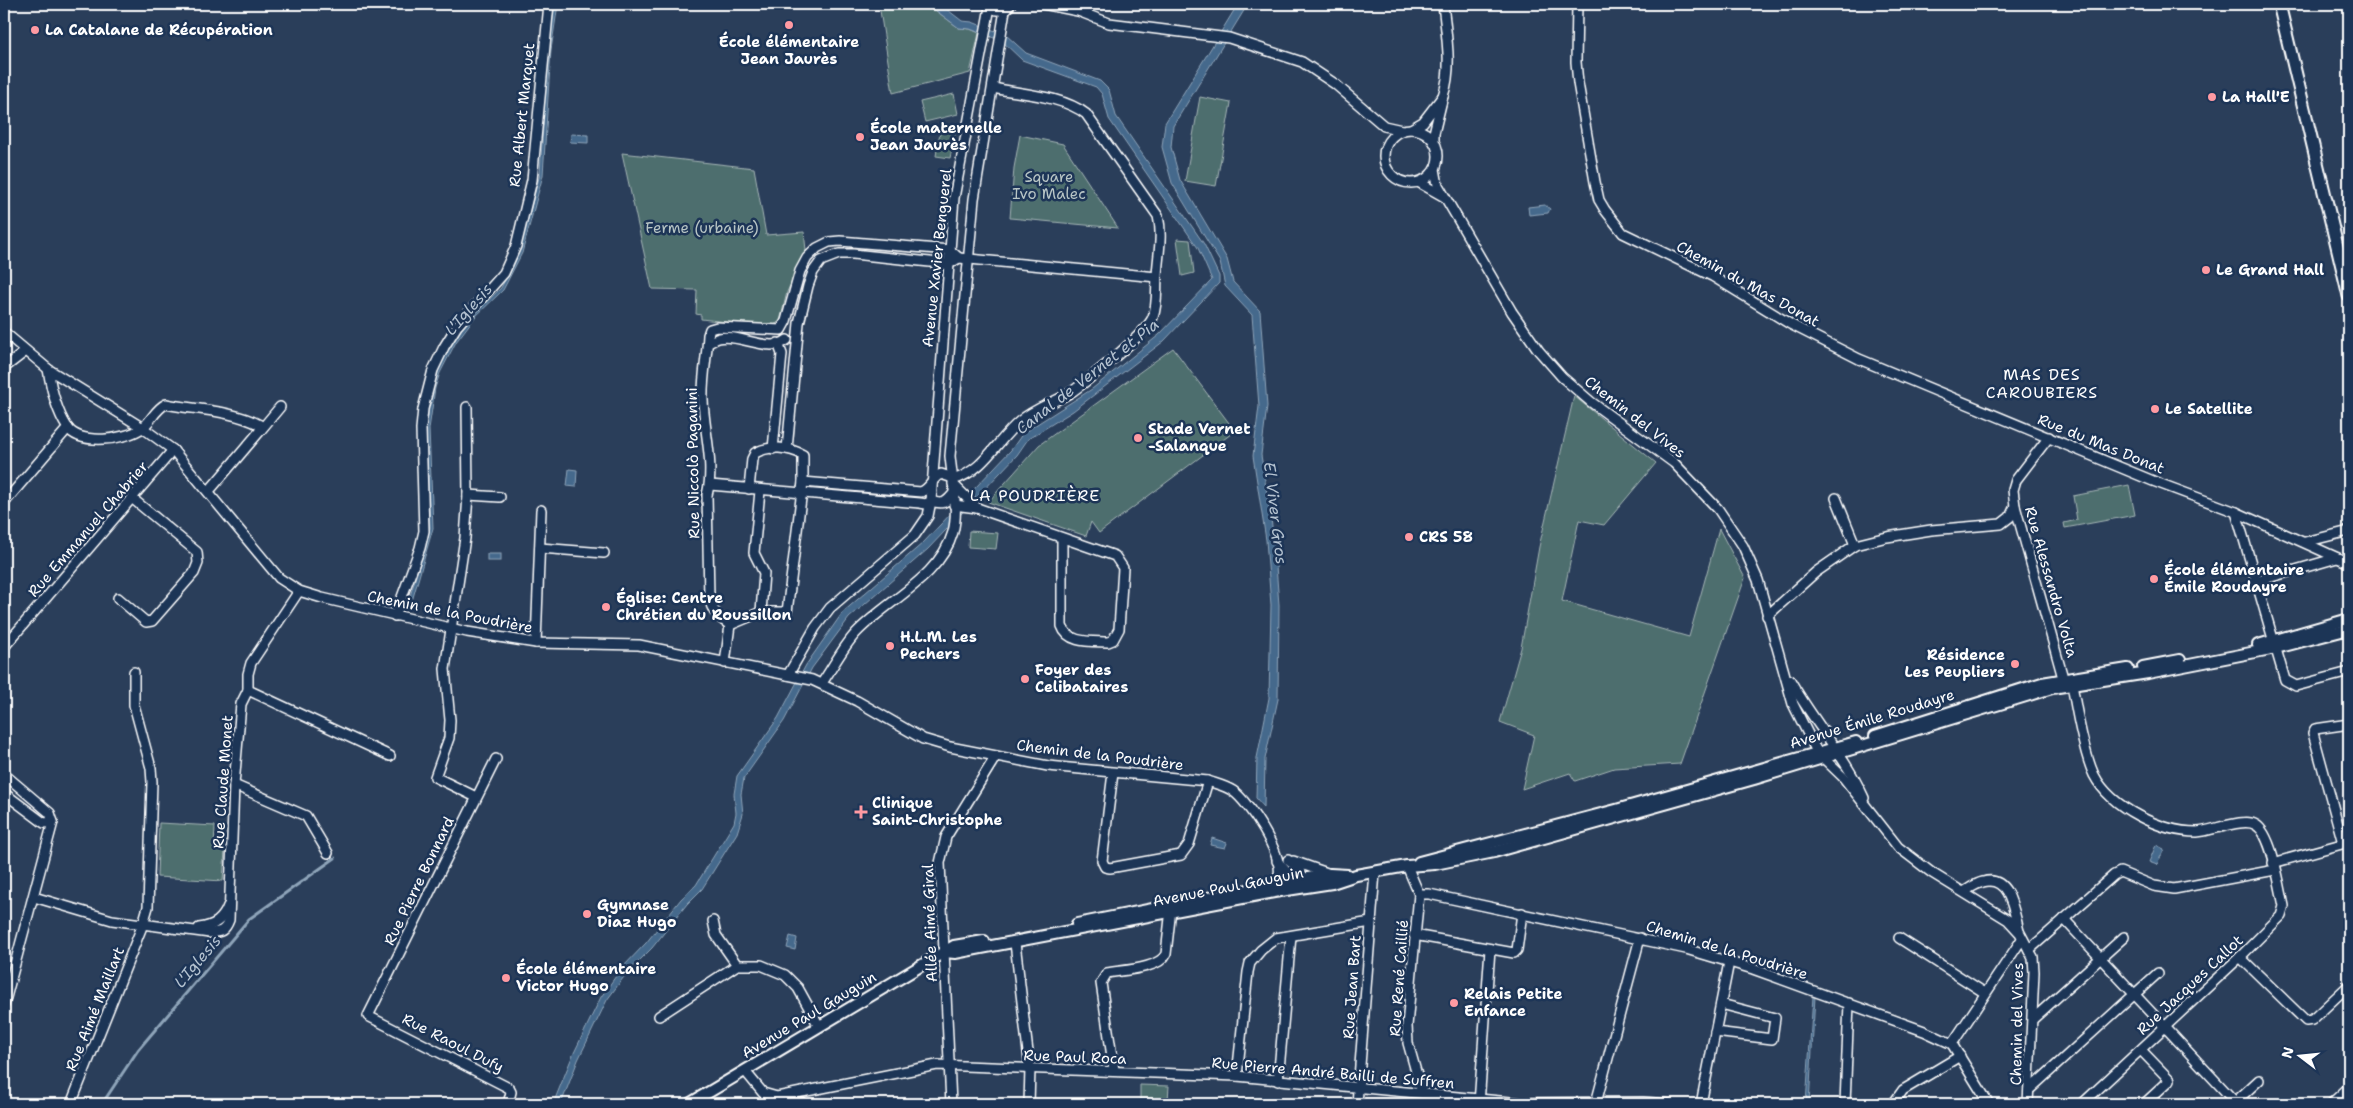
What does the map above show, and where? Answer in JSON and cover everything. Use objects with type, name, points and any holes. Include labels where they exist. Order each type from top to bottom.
[{"type":"main road","points":[[2279,5],[2349,296]]},
{"type":"street","name":"Rue Albert Marquet","points":[[395,616],[420,548],[424,531],[421,428],[423,409],[434,370],[444,347],[457,326],[504,273],[516,246],[532,180],[543,50],[549,4]]},
{"type":"street","points":[[1043,4],[1078,11],[1109,23],[1229,38],[1302,62],[1335,84],[1384,126],[1406,130],[1420,130],[1434,142]]},
{"type":"street","points":[[1384,126],[1388,141],[1383,160],[1388,171],[1402,182],[1420,182],[1426,179],[1435,168],[1438,160],[1434,132],[1446,88],[1449,53],[1443,4]]},
{"type":"street","name":"Chemin du Mas Donat","points":[[1577,4],[1576,62],[1578,83],[1599,200],[1614,224],[1623,233],[1635,240],[1712,276],[1790,324],[1859,359]]},
{"type":"street","points":[[988,5],[995,10],[1008,7]]},
{"type":"street","name":"Avenue Xavier Benguerel","points":[[788,675],[815,628],[830,608],[915,535],[928,516],[931,501],[954,198],[988,5]]},
{"type":"street","name":"Avenue Xavier Benguerel","points":[[822,683],[856,634],[880,611],[922,578],[936,563],[947,548],[954,530],[950,456],[963,259],[998,53],[1008,7]]},
{"type":"street","points":[[710,485],[760,491],[926,504],[931,501],[941,504],[948,502],[953,484],[986,461],[1021,420],[1072,391],[1135,340],[1149,326],[1153,318],[1157,298],[1161,234],[1158,216],[1086,114],[1078,108],[1063,102],[993,88]]},
{"type":"street","points":[[1388,141],[1423,122],[1443,96]]},
{"type":"street","name":"Chemin del Vives","points":[[1435,168],[1438,185],[1512,312],[1538,351],[1562,377],[1591,402],[1674,463],[1718,509],[1743,546],[1758,580],[1793,704],[1821,755],[1869,810]]},
{"type":"street","points":[[1420,182],[1446,197]]},
{"type":"street","points":[[773,449],[782,354],[780,330],[786,321],[789,303],[800,272],[807,258],[817,248],[840,241],[950,250],[963,259]]},
{"type":"street","points":[[787,450],[797,336],[813,272],[821,261],[830,256],[853,254],[949,264],[963,259],[1157,277]]},
{"type":"street","points":[[708,343],[710,330],[717,327],[780,330]]},
{"type":"street","name":"Chemin de la Poudrière","points":[[4,332],[48,368],[143,428],[174,450],[279,578],[299,591],[452,629],[536,644],[639,645],[812,680],[822,683],[923,739],[950,747],[1048,766],[1208,781],[1232,791],[1246,803],[1260,822],[1277,857],[1300,883]]},
{"type":"street","points":[[708,343],[720,338],[782,341],[797,336]]},
{"type":"street","name":"Rue Niccolò Paganini","points":[[708,343],[703,398],[710,485],[707,495],[710,597],[712,609],[716,616],[730,625]]},
{"type":"street","points":[[4,368],[26,351]]},
{"type":"street","name":"Rue du Mas Donat","points":[[1859,359],[2153,481],[2236,512],[2349,563]]},
{"type":"street","points":[[48,368],[54,395],[68,428],[79,435],[100,440],[122,438],[143,428],[161,406],[166,404],[210,410],[252,421],[260,425],[260,431]]},
{"type":"street","points":[[209,491],[280,407]]},
{"type":"street","points":[[466,407],[468,495],[466,538],[445,669],[450,720],[449,738],[435,776],[476,797]]},
{"type":"street","points":[[4,504],[68,428]]},
{"type":"street","name":"Rue Alessandro Volta","points":[[2049,437],[2016,480],[2013,490],[2015,506],[2095,775],[2110,794],[2136,816],[2176,829],[2197,832],[2247,821],[2257,825],[2266,834],[2274,867]]},
{"type":"street","points":[[725,663],[730,625],[761,612],[787,612],[789,607],[803,482],[804,460],[801,454],[773,449],[761,450],[755,453],[752,459],[749,489]]},
{"type":"street","name":"Rue Emmanuel Chabrier","points":[[4,648],[174,450]]},
{"type":"street","points":[[803,482],[921,492],[928,489],[937,476],[941,474],[977,508]]},
{"type":"street","points":[[760,491],[754,553],[764,573],[761,612]]},
{"type":"street","points":[[468,495],[500,497]]},
{"type":"street","points":[[1836,498],[1855,546]]},
{"type":"street","points":[[118,598],[146,622],[152,621],[194,573],[198,563],[197,552],[133,499]]},
{"type":"street","points":[[954,505],[977,508],[1115,556],[1122,563],[1119,629],[1113,640],[1108,642],[1074,639],[1064,632],[1062,626],[1062,538]]},
{"type":"street","points":[[1767,616],[1816,572],[1855,546],[1886,537],[1931,530],[2001,524],[2010,517],[2015,506]]},
{"type":"street","points":[[536,644],[541,510]]},
{"type":"street","points":[[2236,512],[2254,582],[2285,680],[2296,686],[2349,672]]},
{"type":"street","points":[[2305,542],[2349,531]]},
{"type":"street","points":[[540,548],[604,553]]},
{"type":"street","points":[[2254,582],[2338,558]]},
{"type":"street","name":"Rue Claude Monet","points":[[143,924],[189,929],[209,927],[218,922],[225,914],[230,900],[234,785],[241,704],[248,690],[248,674],[251,663],[299,591]]},
{"type":"street","name":"Avenue Émile Roudayre","points":[[2275,644],[2349,619]]},
{"type":"street","name":"Avenue Émile Roudayre","points":[[1356,875],[1407,866],[1435,864],[1494,852],[1836,750],[1971,714],[1999,703],[2068,682],[2148,673],[2349,629]]},
{"type":"street","name":"Chemin del Vives","points":[[1784,669],[1804,706],[1836,750],[1880,827],[1898,846],[1932,873],[1965,891],[2008,920],[2021,936],[2033,957],[2033,1019],[2028,1104]]},
{"type":"street","name":"Rue Aimé Maillart","points":[[72,1104],[148,907],[152,782],[151,768],[134,705],[134,672]]},
{"type":"street","points":[[248,690],[390,756]]},
{"type":"street","points":[[2029,950],[2114,875],[2120,872],[2154,886],[2174,889],[2274,867],[2346,842],[2313,733],[2315,729],[2345,724]]},
{"type":"street","name":"Allée Aimé Giral","points":[[951,1104],[940,863],[946,837],[996,756]]},
{"type":"street","name":"Rue Pierre Bonnard","points":[[368,1016],[496,758]]},
{"type":"street","points":[[1113,773],[1102,862],[1105,867],[1110,868],[1181,855],[1189,844],[1208,781]]},
{"type":"street","points":[[4,1006],[53,822],[50,813],[5,778]]},
{"type":"street","points":[[234,785],[306,816],[328,853]]},
{"type":"street","points":[[4,793],[44,824],[53,822]]},
{"type":"street","points":[[1274,888],[1279,874],[1277,857],[1330,874]]},
{"type":"street","points":[[1288,860],[1300,870],[1300,883]]},
{"type":"street","points":[[1407,866],[1419,894]]},
{"type":"street","name":"Rue Jacques Callot","points":[[2082,1104],[2166,1028],[2281,916],[2284,906],[2274,867]]},
{"type":"street","name":"Rue Jean Bart","points":[[1357,1104],[1375,872]]},
{"type":"street","name":"Avenue Paul Gauguin","points":[[945,952],[955,953],[1015,943],[1300,883],[1330,874],[1356,875]]},
{"type":"street","name":"Avenue Paul Gauguin","points":[[1300,883],[1332,883],[1356,875]]},
{"type":"street","points":[[1965,891],[1982,882],[1991,881],[2001,886],[2009,894],[2021,936],[1952,1044],[1989,1104]]},
{"type":"street","name":"Avenue Paul Gauguin","points":[[689,1104],[954,946],[1195,900],[1274,888]]},
{"type":"street","name":"Chemin de la Poudrière","points":[[1419,894],[1428,894],[1640,938],[1729,962],[1849,1003],[1924,1031],[1952,1044]]},
{"type":"street","name":"Rue René Caillié","points":[[1419,894],[1407,1026],[1408,1043],[1422,1093]]},
{"type":"street","points":[[34,897],[112,920],[143,924]]},
{"type":"street","name":"Avenue Paul Gauguin","points":[[1153,908],[1171,911],[1195,900]]},
{"type":"street","points":[[1114,1070],[1101,983],[1107,973],[1154,965],[1163,960],[1166,954],[1171,911]]},
{"type":"street","points":[[1414,935],[1514,953],[1517,950],[1522,913]]},
{"type":"street","points":[[2064,919],[2235,1104],[2259,1080]]},
{"type":"street","points":[[713,921],[716,935],[737,965]]},
{"type":"street","points":[[1237,1076],[1248,972],[1250,963],[1261,950],[1276,938],[1371,922]]},
{"type":"street","points":[[1278,1081],[1291,936]]},
{"type":"street","points":[[2033,1019],[2124,937]]},
{"type":"street","points":[[1596,1104],[1640,938]]},
{"type":"street","points":[[1899,938],[1985,993]]},
{"type":"street","points":[[1015,943],[1030,1069],[1030,1104]]},
{"type":"street","points":[[1479,1102],[1490,949]]},
{"type":"street","points":[[2240,957],[2306,1021],[2312,1020],[2349,985]]},
{"type":"street","points":[[1701,1104],[1729,962]]},
{"type":"street","points":[[659,1016],[737,965],[761,965],[784,975],[798,988],[819,1026]]},
{"type":"street","points":[[2030,1090],[2158,973]]},
{"type":"street","points":[[1845,1104],[1849,1003]]},
{"type":"street","points":[[1715,1032],[1772,1039],[1775,1018],[1721,1004]]},
{"type":"street","name":"Rue Raoul Dufy","points":[[368,1016],[509,1088],[511,1092],[508,1104]]},
{"type":"street","points":[[2141,1050],[2170,1080],[2144,1104]]},
{"type":"street","points":[[1893,1104],[1903,1090],[1960,1056]]},
{"type":"street","name":"Rue Paul Roca","points":[[745,1071],[763,1093],[777,1097],[937,1065],[1114,1070],[1200,1075]]},
{"type":"street","name":"Rue Pierre André Bailli de Suffren","points":[[1200,1075],[1237,1076],[1422,1093],[1479,1102],[1668,1104]]},
{"type":"street","points":[[2331,1104],[2349,1087]]},
{"type":"green space","points":[[879,4],[927,4],[959,28],[970,29],[979,33],[970,73],[893,93]]},
{"type":"green space","points":[[954,94],[958,114],[925,122],[920,102]]},
{"type":"green space","points":[[1200,97],[1231,103],[1216,186],[1185,181]]},
{"type":"green space","points":[[941,126],[956,129],[950,158],[936,156]]},
{"type":"green space","name":"Square Ivo Malec","points":[[1020,135],[1063,144],[1118,228],[1010,218],[1014,168]]},
{"type":"green space","name":"Ferme (urbaine)","points":[[622,153],[754,168],[766,235],[804,232],[806,250],[787,292],[780,321],[771,327],[701,319],[701,315],[696,314],[697,290],[652,289]]},
{"type":"green space","points":[[1177,239],[1190,240],[1194,273],[1182,276]]},
{"type":"green space","name":"Stade Vernet -Salanque","points":[[1173,348],[1235,431],[1099,533],[1091,522],[1086,536],[988,502],[1039,445]]},
{"type":"green space","points":[[1574,396],[1656,463],[1604,525],[1579,520],[1562,601],[1689,637],[1719,529],[1745,578],[1680,764],[1614,768],[1575,781],[1570,773],[1522,789],[1534,735],[1500,722],[1521,648],[1539,547]]},
{"type":"green space","points":[[2129,485],[2135,515],[2065,528],[2064,523],[2077,520],[2073,496]]},
{"type":"green space","points":[[969,531],[998,533],[996,549],[968,547]]},
{"type":"green space","points":[[159,823],[215,826],[214,848],[225,849],[223,881],[157,877]]},
{"type":"green space","points":[[1140,1085],[1169,1086],[1168,1100],[1140,1099]]},
{"type":"water","points":[[555,4],[558,4],[551,50],[543,175],[522,253],[503,290],[475,317],[456,342],[440,373],[435,388],[429,429],[433,528],[412,601],[409,600],[430,528],[426,429],[432,387],[437,372],[453,340],[473,315],[501,288],[519,252],[540,174],[548,50]]},
{"type":"water","points":[[927,4],[940,4],[962,21],[972,22],[1006,35],[1026,53],[1100,81],[1109,90],[1116,116],[1204,244],[1219,276],[1219,283],[1164,341],[1073,411],[1028,439],[1017,455],[928,549],[849,618],[812,668],[784,721],[744,778],[741,794],[743,814],[737,833],[702,889],[687,904],[652,948],[626,974],[607,1000],[578,1060],[561,1104],[553,1104],[572,1057],[601,997],[621,969],[646,943],[681,899],[696,885],[734,823],[736,813],[734,794],[737,776],[778,718],[806,665],[843,612],[923,543],[1011,450],[1023,433],[1092,389],[1159,335],[1212,280],[1198,248],[1109,119],[1102,94],[1096,87],[1022,60],[1002,41],[970,29],[959,28]]},
{"type":"water","points":[[1238,4],[1248,4],[1173,126],[1171,147],[1180,180],[1227,259],[1233,282],[1260,311],[1267,406],[1261,455],[1274,539],[1279,605],[1278,699],[1265,759],[1264,807],[1256,798],[1257,758],[1269,698],[1271,605],[1266,540],[1253,456],[1259,406],[1252,315],[1225,286],[1220,262],[1172,183],[1162,147],[1165,123]]},
{"type":"water","points":[[571,134],[588,135],[588,143],[570,142]]},
{"type":"water","points":[[1545,205],[1550,209],[1548,213],[1529,215],[1528,207]]},
{"type":"water","points":[[569,469],[577,470],[576,487],[567,486]]},
{"type":"water","points":[[487,554],[501,554],[501,561],[487,561]]},
{"type":"water","points":[[1212,838],[1227,843],[1225,848],[1210,845]]},
{"type":"water","points":[[2156,845],[2164,849],[2157,865],[2149,862]]},
{"type":"water","points":[[790,936],[797,938],[795,950],[787,948]]},
{"type":"water","points":[[1813,996],[1815,996],[1809,1104],[1806,1104]]},
{"type":"waterway","name":"L'Iglesis","points":[[102,1104],[138,1050],[249,919],[335,858]]},
{"type":"place","name":"École élémentaire Jean Jaurès","points":[[789,25]]},
{"type":"place","name":"La Catalane de Récupération","points":[[35,30]]},
{"type":"place","name":"La Hall'E","points":[[2212,97]]},
{"type":"place","name":"École maternelle Jean Jaurès","points":[[860,137]]},
{"type":"place","name":"Le Grand Hall","points":[[2206,270]]},
{"type":"place","name":"Le Satellite","points":[[2155,409]]},
{"type":"place","name":"Stade Vernet -Salanque","points":[[1138,438]]},
{"type":"place","name":"CRS 58","points":[[1409,537]]},
{"type":"place","name":"École élémentaire Émile Roudayre","points":[[2154,579]]},
{"type":"place","name":"Église: Centre Chrétien du Roussillon","points":[[606,607]]},
{"type":"place","name":"H.L.M. Les Pechers","points":[[890,646]]},
{"type":"place","name":"Résidence Les Peupliers","points":[[2015,664]]},
{"type":"place","name":"Foyer des Celibataires","points":[[1025,679]]},
{"type":"place","name":"Clinique Saint-Christophe","points":[[861,812]]},
{"type":"place","name":"Gymnase Diaz Hugo","points":[[587,914]]},
{"type":"place","name":"École élémentaire Victor Hugo","points":[[506,978]]},
{"type":"place","name":"Relais Petite Enfance","points":[[1454,1003]]},
{"type":"district","name":"MAS DES CAROUBIERS","points":[[2042,383]]},
{"type":"district","name":"LA POUDRIÈRE","points":[[1035,495]]},
{"type":"water label","name":"Canal de Vernet et Pia","points":[[1087,376]]},
{"type":"water label","name":"El Viver Gros","points":[[1276,513]]}]
